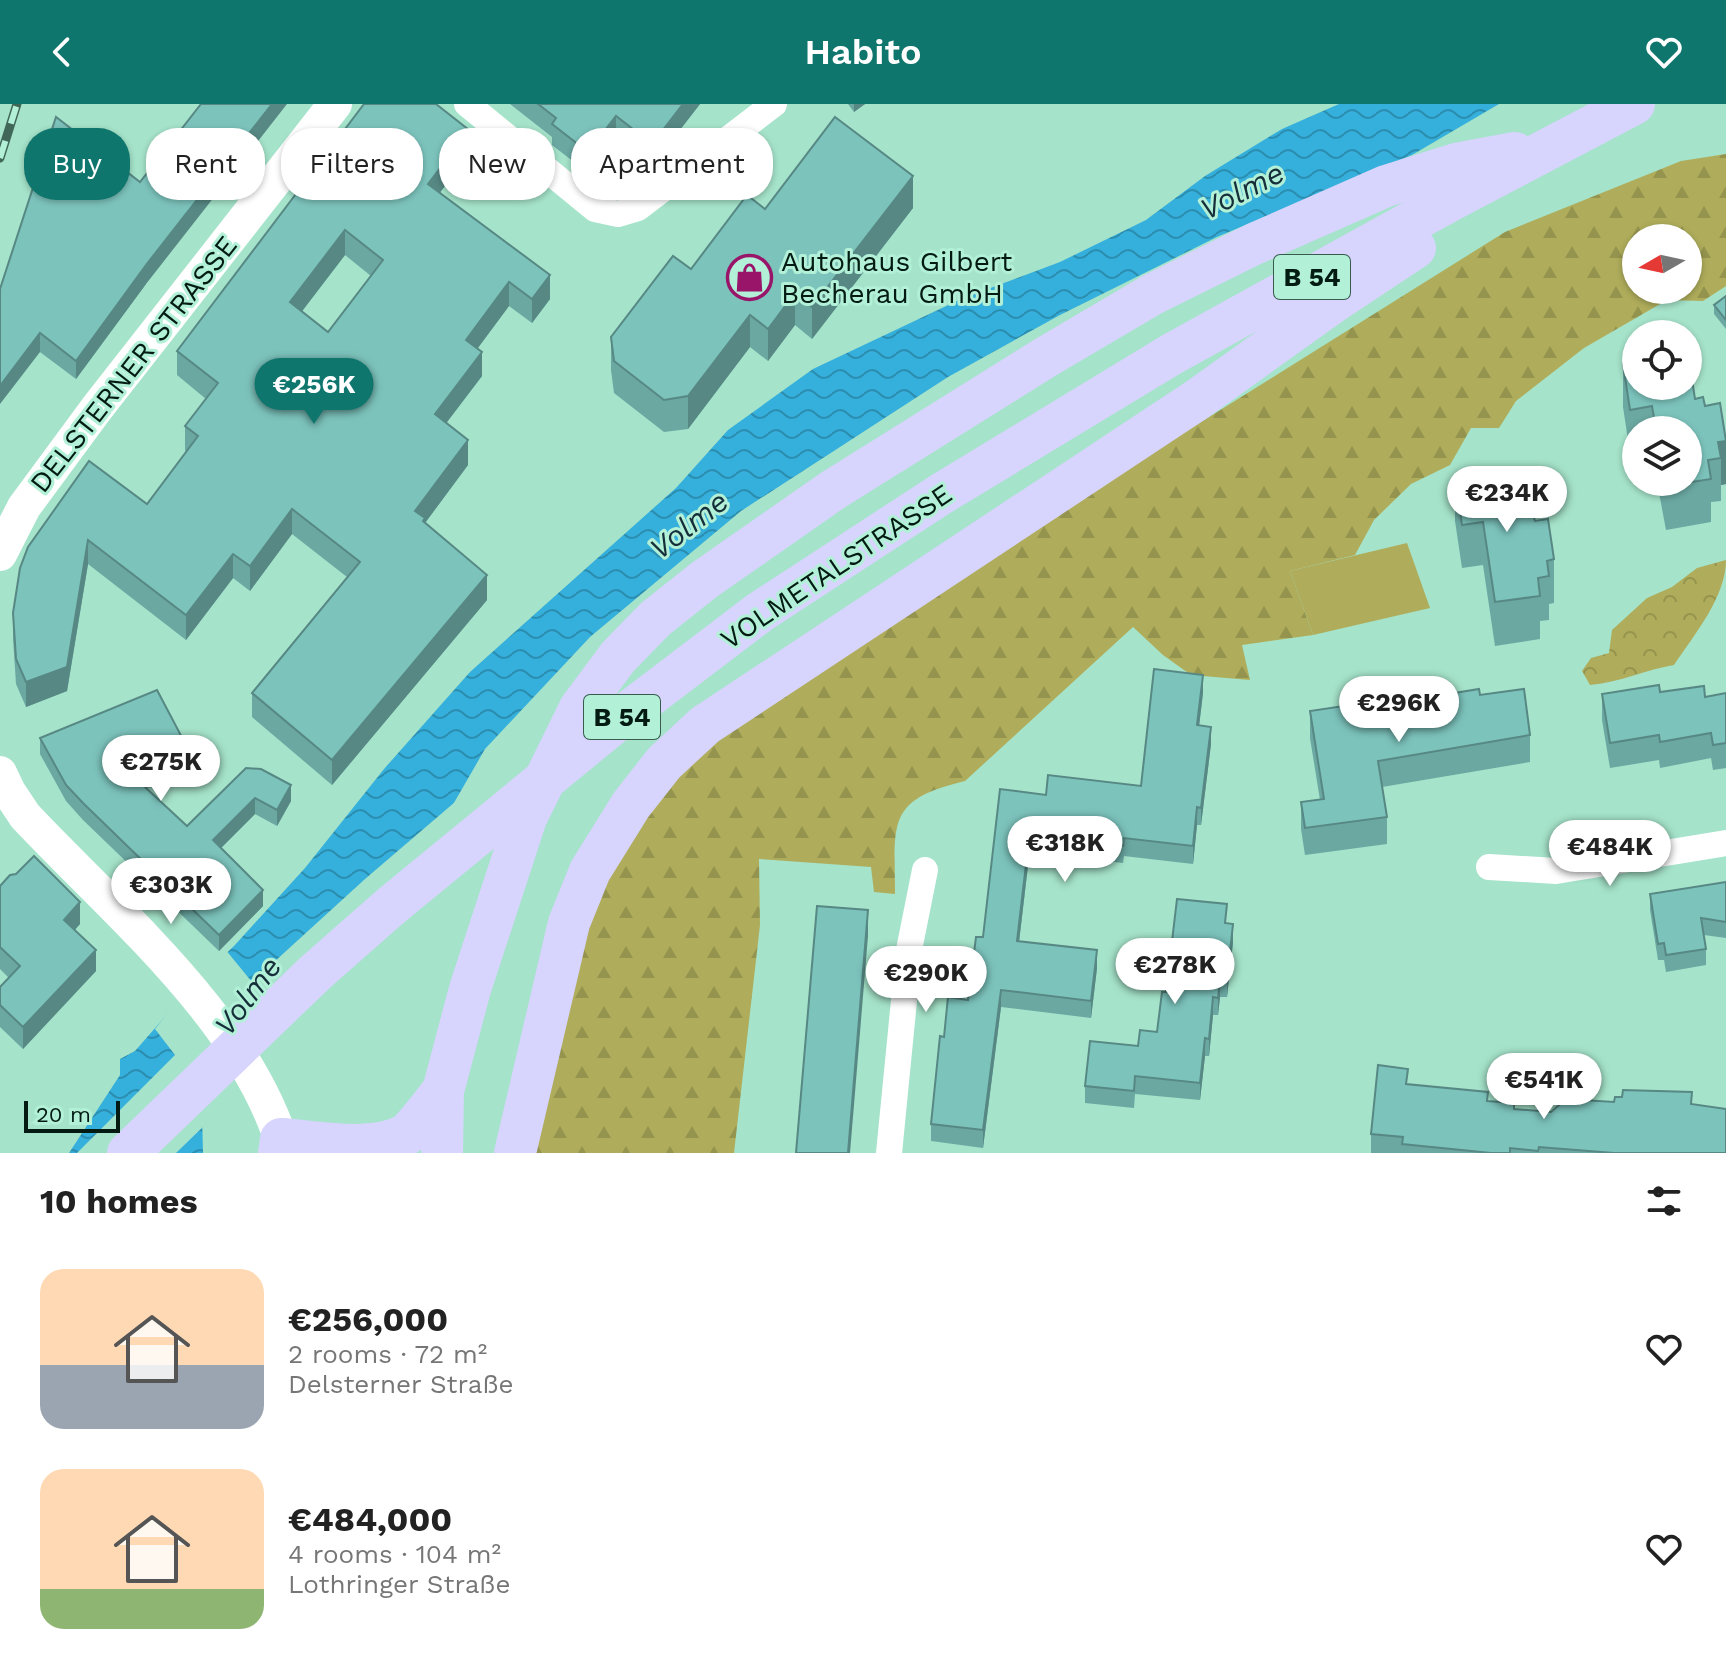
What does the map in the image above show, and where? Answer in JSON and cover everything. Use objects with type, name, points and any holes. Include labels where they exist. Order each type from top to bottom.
[{"type":"main road","name":"VOLMETALSTRASSE","points":[[128,1153],[295,992],[391,906],[614,723],[760,612],[941,494],[1172,354],[1453,199],[1634,104]]},
{"type":"main road","points":[[442,1153],[443,1091],[470,989],[526,818],[580,708],[618,657],[655,619],[704,580],[833,490],[1153,294],[1254,244],[1386,186],[1456,164],[1555,146]]},
{"type":"main road","points":[[515,1153],[569,923],[590,871],[631,805],[664,763],[705,725],[1198,399],[1417,247],[1453,199]]},
{"type":"main road","points":[[280,1140],[310,1141],[347,1150],[373,1151],[405,1136],[443,1091]]},
{"type":"street","name":"DELSTERNER STRASSE","points":[[0,554],[24,507],[335,104]]},
{"type":"street","points":[[467,104],[595,209],[618,214],[638,208],[774,104]]},
{"type":"street","points":[[3,788],[25,816],[188,987],[252,1075],[280,1140]]},
{"type":"street","points":[[1489,867],[1556,871],[1726,843]]},
{"type":"street","points":[[889,1153],[906,973],[925,870]]},
{"type":"green space","points":[[1726,154],[1726,286],[1702,301],[1702,224],[1622,224],[1622,304],[1660,304],[1632,320],[1622,320],[1622,326],[1584,348],[1516,401],[1499,428],[1471,428],[1450,465],[1411,484],[1374,520],[1355,555],[1290,571],[1313,635],[1242,645],[1250,680],[1191,675],[1163,655],[1133,627],[965,781],[939,788],[908,806],[896,832],[895,894],[874,892],[871,867],[759,859],[760,925],[734,1153],[528,1153],[597,883],[637,815],[715,733],[1153,452],[1505,232],[1681,161]]},
{"type":"green space","points":[[1407,543],[1430,608],[1313,635],[1290,571]]},
{"type":"green space","points":[[1726,560],[1725,574],[1715,602],[1674,665],[1590,685],[1582,671],[1591,658],[1609,653],[1612,630],[1647,598],[1672,587],[1697,568]]},
{"type":"water","name":"Volme","points":[[1339,104],[1499,104],[1412,155],[1217,237],[1060,315],[948,377],[741,511],[590,637],[485,749],[394,907],[202,1115],[203,1153],[69,1153],[120,1075],[120,1059],[135,1051],[191,987],[234,946],[305,868],[384,769],[470,672],[676,488],[728,430],[813,369],[961,299],[1060,262],[1146,220],[1205,176],[1282,129]]},
{"type":"pier","points":[[462,796],[397,910],[318,1003],[206,1117],[206,1124],[176,1153],[77,1153],[175,1055],[155,1029],[188,987],[225,949],[252,982]]},
{"type":"building","points":[[201,104],[272,104],[253,128],[182,128]]},
{"type":"building","points":[[364,104],[436,104],[466,128],[439,128],[439,170],[428,184],[439,192],[439,200],[449,200],[550,275],[532,299],[509,282],[466,340],[482,352],[435,414],[468,440],[415,511],[487,575],[332,760],[252,693],[360,562],[292,509],[250,566],[233,554],[186,615],[88,540],[67,667],[26,682],[16,659],[13,613],[20,568],[28,547],[89,461],[147,504],[198,436],[185,426],[218,383],[177,351],[291,200],[423,200],[423,128],[346,128]],"holes":[[[345,230],[383,260],[328,332],[290,302]]]},
{"type":"building","points":[[538,104],[683,104],[664,128],[631,128],[616,116],[607,128],[571,128],[571,139],[552,124],[556,118]]},
{"type":"building","points":[[56,117],[70,128],[52,128]]},
{"type":"building","points":[[835,117],[913,176],[812,307],[795,293],[768,329],[750,315],[688,396],[664,400],[614,361],[611,337],[673,256],[691,269],[743,200],[753,200],[765,209]]},
{"type":"building","points":[[130,174],[140,182],[146,174],[146,200],[197,200],[76,361],[40,333],[0,386],[0,289],[29,200],[130,200]]},
{"type":"building","points":[[1726,296],[1726,320],[1714,305]]},
{"type":"building","points":[[1703,397],[1705,406],[1720,403],[1726,441],[1718,442],[1721,458],[1708,460],[1711,479],[1702,480],[1702,416],[1654,416],[1652,406],[1630,410],[1628,400],[1702,400]]},
{"type":"building","points":[[1507,470],[1510,490],[1520,489],[1524,515],[1533,514],[1535,521],[1548,519],[1554,559],[1547,561],[1549,576],[1538,578],[1540,596],[1495,602],[1483,522],[1462,525],[1455,478]]},
{"type":"building","points":[[1154,669],[1203,675],[1197,725],[1211,727],[1193,846],[1124,838],[1123,846],[1050,837],[1050,842],[1029,839],[1017,941],[1097,950],[1091,1001],[1001,990],[983,1130],[931,1124],[940,1036],[944,1037],[948,997],[968,1000],[976,937],[983,937],[1000,789],[1046,795],[1048,775],[1141,786]]},
{"type":"building","points":[[1659,685],[1660,692],[1704,686],[1705,697],[1726,693],[1726,743],[1713,745],[1711,733],[1660,742],[1659,735],[1610,743],[1602,694]]},
{"type":"building","points":[[1479,689],[1480,695],[1524,689],[1530,735],[1378,761],[1387,817],[1305,828],[1301,802],[1324,799],[1310,711]]},
{"type":"building","points":[[157,690],[197,766],[131,774],[187,826],[246,768],[261,769],[291,785],[277,810],[255,798],[213,840],[263,890],[219,935],[66,785],[40,738]]},
{"type":"building","points":[[34,856],[80,902],[64,920],[96,950],[23,1027],[0,1005],[0,987],[20,966],[0,947],[0,886]]},
{"type":"building","points":[[1726,882],[1726,922],[1701,918],[1706,949],[1666,955],[1664,943],[1658,944],[1650,894]]},
{"type":"building","points":[[1177,899],[1227,904],[1225,923],[1233,924],[1227,980],[1220,979],[1218,998],[1213,997],[1200,1083],[1135,1076],[1134,1091],[1085,1086],[1090,1041],[1138,1046],[1140,1030],[1157,1032],[1162,992],[1166,992]]},
{"type":"building","points":[[817,906],[868,910],[848,1153],[796,1153]]},
{"type":"building","points":[[1378,1065],[1408,1069],[1406,1084],[1488,1092],[1487,1101],[1514,1103],[1514,1109],[1551,1112],[1566,1099],[1614,1102],[1615,1097],[1622,1097],[1623,1090],[1692,1092],[1691,1104],[1726,1109],[1726,1153],[1614,1153],[1539,1147],[1538,1151],[1510,1148],[1510,1153],[1491,1153],[1402,1144],[1403,1137],[1371,1134]]},
{"type":"railway","points":[[0,158],[17,104]]},
{"type":"place","name":"Autohaus Gilbert Becherau GmbH","points":[[750,277]]}]
